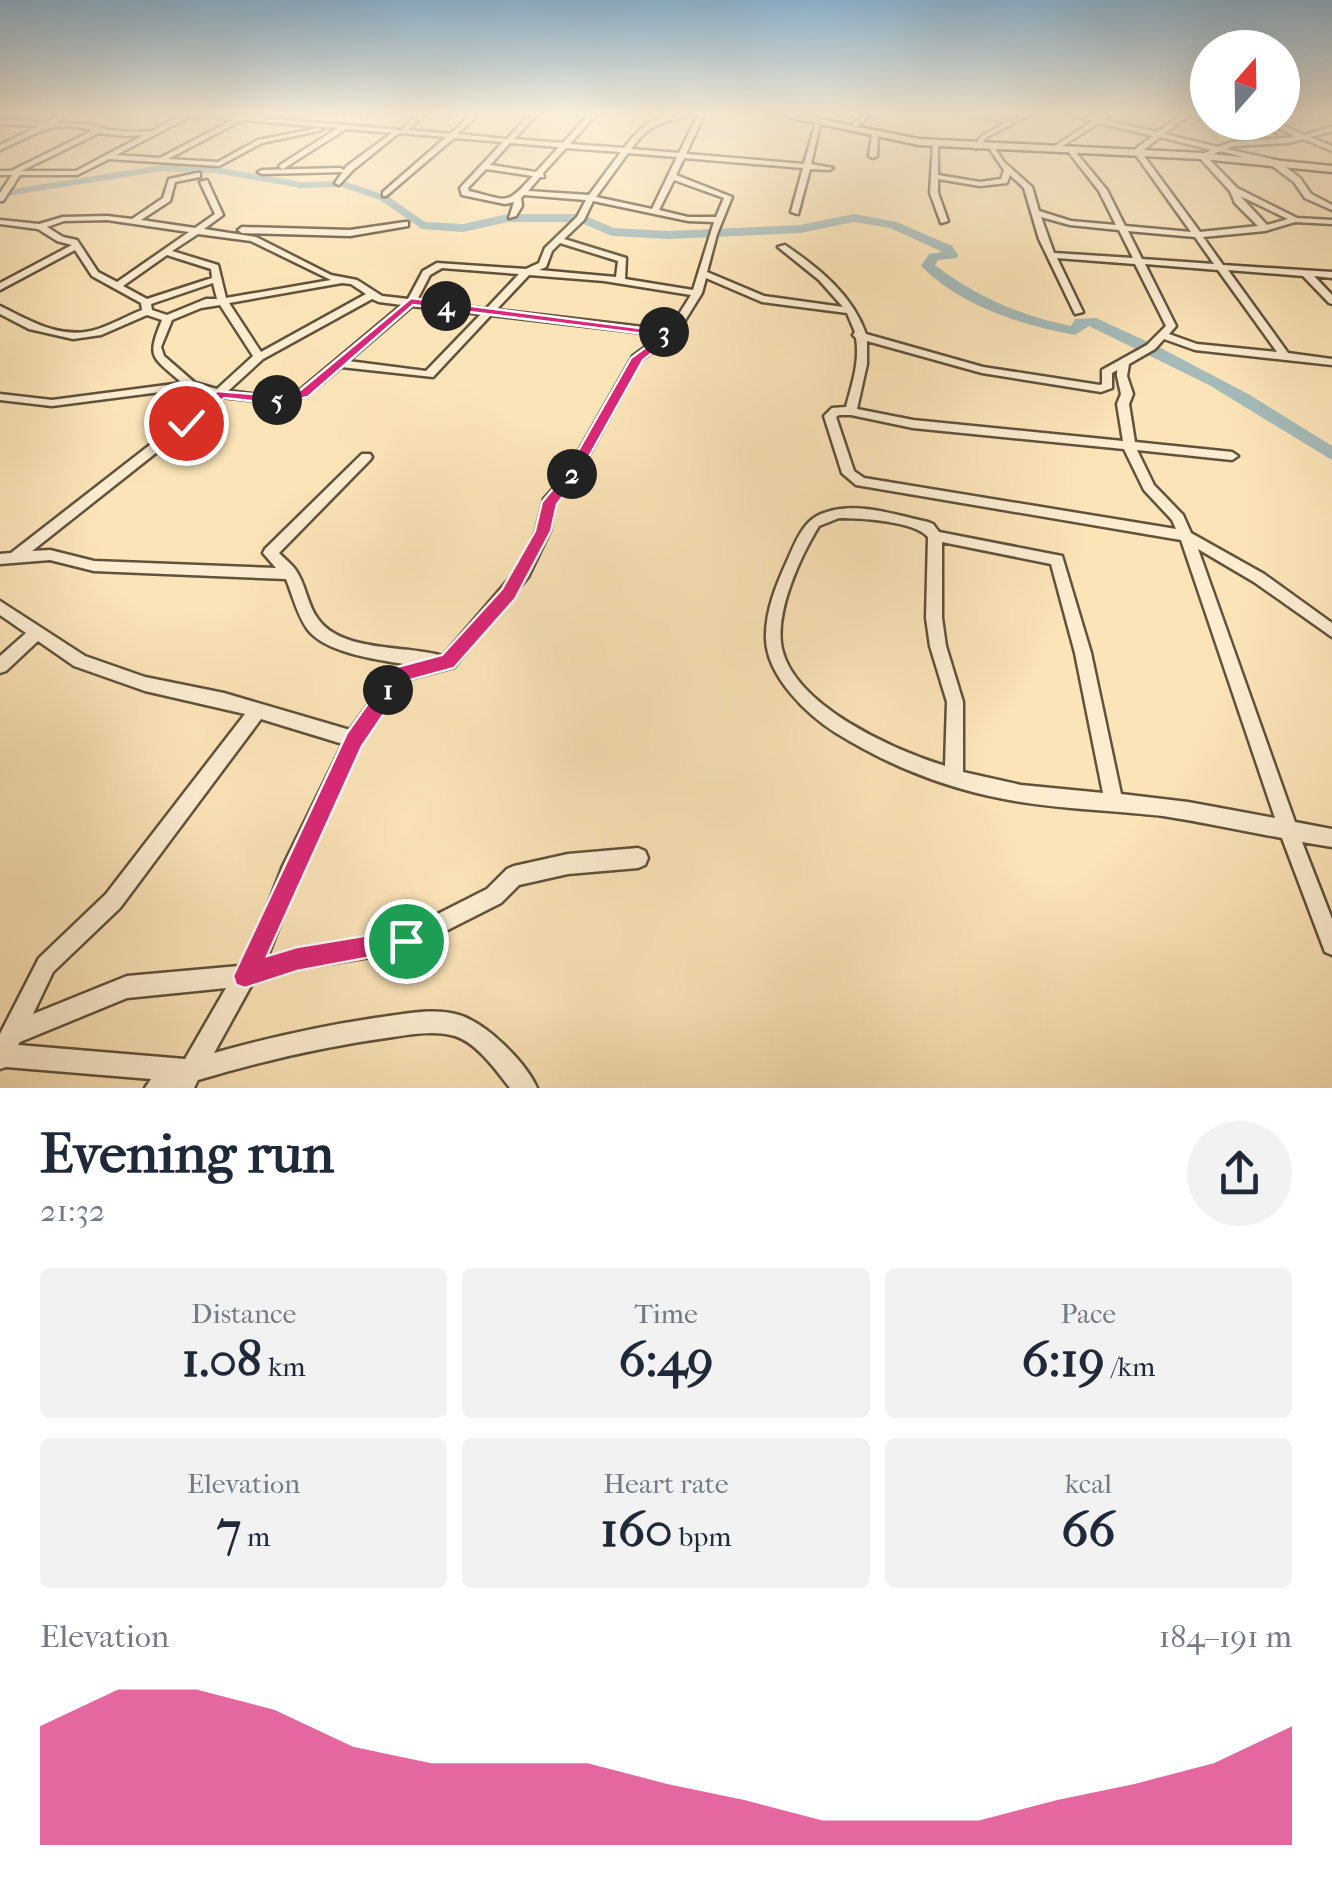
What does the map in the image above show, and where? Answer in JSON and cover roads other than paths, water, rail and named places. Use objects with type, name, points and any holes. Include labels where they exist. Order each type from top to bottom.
[{"type":"highway","points":[[1290,164],[1332,168]]},
{"type":"street","points":[[0,199],[9,174],[64,176],[92,164]]},
{"type":"street","points":[[278,169],[286,164]]},
{"type":"street","points":[[306,180],[353,164]]},
{"type":"street","points":[[386,194],[420,164]]},
{"type":"street","points":[[512,216],[522,195],[550,164]]},
{"type":"street","points":[[338,364],[429,375],[525,272],[543,265],[548,250],[562,241],[587,210],[615,164]]},
{"type":"street","points":[[656,211],[680,164]]},
{"type":"street","points":[[770,164],[829,168]]},
{"type":"street","points":[[795,212],[807,164]]},
{"type":"street","points":[[933,164],[934,193],[944,222]]},
{"type":"street","points":[[1003,164],[1028,187],[1050,255],[1078,312]]},
{"type":"street","points":[[858,335],[982,370],[1101,389],[1108,386],[1106,372],[1166,336],[1172,326],[1102,190],[1082,164]]},
{"type":"street","points":[[1144,164],[1285,356]]},
{"type":"street","points":[[1209,164],[1234,190],[1295,220]]},
{"type":"street","points":[[1275,164],[1297,180],[1308,196],[1332,208]]},
{"type":"street","points":[[541,175],[484,166],[464,193],[505,202],[522,195],[591,198],[688,219],[720,220]]},
{"type":"street","points":[[262,172],[345,169]]},
{"type":"street","points":[[339,182],[345,169]]},
{"type":"street","points":[[933,176],[993,185],[1004,181],[1008,170]]},
{"type":"street","points":[[134,222],[167,198],[172,182],[200,178],[219,215],[240,230],[328,278],[350,281],[370,296],[672,333]]},
{"type":"street","points":[[186,1079],[245,976],[354,740],[400,674],[448,662],[523,572],[543,531],[549,502],[569,480],[638,358],[672,333],[697,293],[728,197],[673,178]]},
{"type":"street","points":[[1234,190],[1238,201],[1265,228]]},
{"type":"street","points":[[1036,213],[1048,219],[1198,235],[1265,228],[1295,220],[1332,222]]},
{"type":"street","points":[[118,286],[219,215]]},
{"type":"street","points":[[0,222],[40,226],[83,218],[253,239]]},
{"type":"street","points":[[240,230],[350,233],[405,224]]},
{"type":"street","points":[[40,226],[60,240],[74,242],[94,274],[168,318]]},
{"type":"street","points":[[562,241],[622,260],[620,280]]},
{"type":"street","points":[[0,287],[75,247]]},
{"type":"street","points":[[782,247],[814,271],[852,311],[863,346],[851,411]]},
{"type":"street","points":[[165,252],[209,262],[215,267],[214,280],[222,299],[260,356]]},
{"type":"street","points":[[1050,255],[1332,275]]},
{"type":"street","points":[[0,398],[52,403],[190,385],[222,394],[277,400],[303,394],[411,302],[426,273],[440,265],[620,280],[697,293]]},
{"type":"street","points":[[1306,273],[1332,301]]},
{"type":"street","points":[[704,274],[762,298],[852,311]]},
{"type":"street","points":[[0,308],[21,322],[74,335],[97,333],[147,307],[214,280]]},
{"type":"street","points":[[190,385],[159,357],[156,347],[168,318],[222,299],[350,281]]},
{"type":"street","points":[[7,559],[222,394],[260,356],[370,296]]},
{"type":"street","points":[[1166,336],[1195,347],[1332,362]]},
{"type":"street","points":[[1124,363],[1122,376],[1128,394],[1122,404],[1130,449],[1148,488],[1178,518],[1186,536],[1256,730],[1286,831],[1332,945]]},
{"type":"street","points":[[1232,456],[1130,449],[913,424],[851,411],[836,411],[830,416],[848,472],[860,482],[1186,536],[1259,578],[1332,631]]},
{"type":"street","points":[[366,457],[270,553],[291,574],[314,626],[325,637],[382,654],[448,662]]},
{"type":"street","points":[[1114,802],[1083,653],[1056,560],[936,536],[928,527],[844,512],[825,515],[810,529],[792,570],[773,635],[785,672],[814,707],[866,745],[1000,790],[1171,809],[1332,838]]},
{"type":"street","points":[[936,536],[934,618],[955,702],[954,777]]},
{"type":"street","points":[[7,559],[50,556],[94,566],[291,574]]},
{"type":"street","points":[[0,607],[67,656],[145,684],[258,710],[354,740]]},
{"type":"street","points":[[0,666],[36,633]]},
{"type":"street","points":[[4,1051],[46,965],[113,901],[258,710]]},
{"type":"street","points":[[4,1051],[127,987],[245,976],[297,959],[406,941],[494,896],[514,876],[568,864],[638,858]]},
{"type":"street","points":[[157,1088],[392,1024],[428,1020],[458,1025],[491,1049],[525,1088]]},
{"type":"street","points":[[4,1051],[186,1079]]},
{"type":"waterway","points":[[0,194],[162,168],[215,170],[301,185],[343,184],[384,198],[422,225],[463,228],[508,218],[581,218],[612,232],[669,235],[800,229],[854,218],[893,225],[948,249],[952,255],[934,257],[928,266],[978,299],[1016,316],[1075,331],[1080,322],[1091,321],[1214,381],[1332,454]]}]
